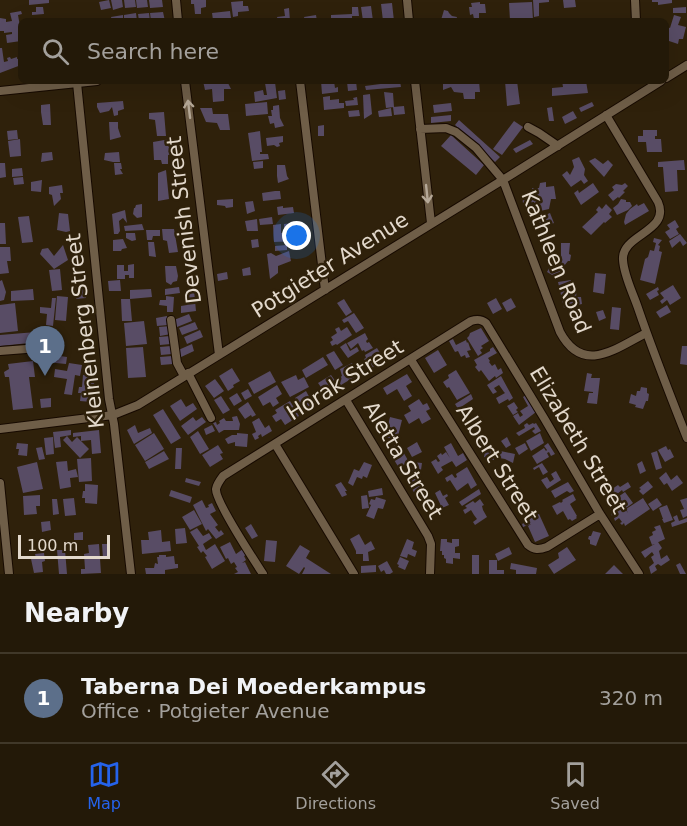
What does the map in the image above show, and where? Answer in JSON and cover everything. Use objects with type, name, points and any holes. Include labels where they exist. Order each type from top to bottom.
[{"type":"street","points":[[176,0],[178,18]]},
{"type":"street","points":[[407,0],[409,18]]},
{"type":"street","points":[[635,0],[635,18]]},
{"type":"street","points":[[669,75],[687,65]]},
{"type":"street","points":[[0,91],[62,84]]},
{"type":"street","name":"Kleinenberg Street","points":[[80,84],[109,399],[113,415],[131,574]]},
{"type":"street","name":"Devenish Street","points":[[185,84],[219,355]]},
{"type":"street","points":[[300,84],[325,290]]},
{"type":"street","points":[[416,84],[431,224]]},
{"type":"street","name":"Potgieter Avenue","points":[[0,429],[113,415],[138,405],[656,84]]},
{"type":"street","points":[[606,116],[660,209],[659,220],[624,251],[624,269],[687,438]]},
{"type":"street","points":[[528,127],[558,146]]},
{"type":"street","name":"Kathleen Road","points":[[420,129],[446,128],[456,132],[476,148],[503,180],[560,332],[572,349],[594,356],[607,353],[646,333]]},
{"type":"street","points":[[171,320],[177,363],[211,418]]},
{"type":"street","name":"Horak Street","points":[[263,574],[220,502],[216,489],[223,476],[471,321],[481,320],[486,323]]},
{"type":"street","name":"Elizabeth Street","points":[[486,323],[600,514],[639,574]]},
{"type":"street","points":[[0,351],[52,347]]},
{"type":"street","name":"Albert Street","points":[[411,360],[528,545],[535,549],[547,548],[600,514]]},
{"type":"street","name":"Aletta Street","points":[[346,400],[428,536],[431,544],[430,574]]},
{"type":"street","points":[[275,444],[354,574]]},
{"type":"street","points":[[0,483],[4,565],[9,574]]},
{"type":"building","points":[[29,0],[49,0],[49,3],[29,5]]},
{"type":"building","points":[[109,0],[111,8],[101,10],[99,2]]},
{"type":"building","points":[[111,0],[122,0],[123,7],[113,10]]},
{"type":"building","points":[[124,0],[135,0],[136,7],[125,8]]},
{"type":"building","points":[[136,0],[147,0],[148,7],[137,8]]},
{"type":"building","points":[[149,0],[162,0],[163,7],[150,8]]},
{"type":"building","points":[[191,0],[206,0],[206,7],[201,8],[201,14],[195,14]]},
{"type":"building","points":[[533,0],[549,0],[549,2],[539,3],[539,16],[534,17]]},
{"type":"building","points":[[563,0],[575,0],[576,7],[564,8]]},
{"type":"building","points":[[652,0],[672,0],[672,3],[658,5],[658,2],[652,2]]},
{"type":"building","points":[[243,1],[243,6],[248,6],[249,11],[238,12],[238,16],[233,17],[231,2]]},
{"type":"building","points":[[532,2],[533,18],[510,18],[509,3]]},
{"type":"building","points":[[392,3],[394,18],[383,18],[381,4]]},
{"type":"building","points":[[471,3],[485,4],[486,13],[479,13],[479,18],[474,18],[473,14],[470,15]]},
{"type":"building","points":[[371,6],[373,18],[363,18],[361,7]]},
{"type":"building","points":[[36,7],[43,7],[44,14],[32,15],[32,12],[36,12]]},
{"type":"building","points":[[352,7],[358,7],[359,16],[331,18],[331,15],[352,14]]},
{"type":"building","points":[[686,7],[686,13],[673,13],[673,8]]},
{"type":"building","points":[[289,8],[290,18],[277,18],[285,16],[284,9]]},
{"type":"building","points":[[444,10],[457,17],[457,18],[442,18]]},
{"type":"building","points":[[21,11],[22,14],[18,15],[18,41],[7,43],[6,35],[12,32],[0,31],[0,18],[6,19],[6,22],[12,21],[10,13]]},
{"type":"building","points":[[230,11],[231,18],[213,18],[212,13]]},
{"type":"building","points":[[163,12],[164,18],[151,18],[150,13]]},
{"type":"building","points":[[136,13],[137,18],[124,18],[124,15]]},
{"type":"building","points":[[149,13],[150,18],[139,18],[138,14]]},
{"type":"building","points":[[123,15],[123,18],[111,17]]},
{"type":"building","points":[[316,15],[316,18],[304,18]]},
{"type":"building","points":[[674,15],[681,17],[678,25],[686,27],[683,39],[679,39],[678,44],[669,41]]},
{"type":"building","points":[[0,48],[2,48],[4,62],[8,61],[7,58],[17,57],[18,66],[0,73]]},
{"type":"building","points":[[204,84],[228,84],[231,89],[224,89],[224,101],[213,102],[212,89],[205,90]]},
{"type":"building","points":[[265,84],[275,84],[277,98],[255,102],[254,92],[263,90],[264,95],[267,95]]},
{"type":"building","points":[[321,84],[334,84],[335,88],[338,87],[338,92],[322,94]]},
{"type":"building","points":[[347,84],[356,84],[357,90],[348,91]]},
{"type":"building","points":[[400,84],[401,87],[366,90],[365,86]]},
{"type":"building","points":[[443,84],[479,84],[480,92],[475,92],[475,99],[464,99],[463,93],[454,92],[451,87],[443,90]]},
{"type":"building","points":[[505,84],[517,84],[520,104],[507,106]]},
{"type":"building","points":[[562,84],[586,84],[588,93],[552,96],[552,88],[563,87]]},
{"type":"building","points":[[285,90],[286,99],[279,100],[278,91]]},
{"type":"building","points":[[384,92],[393,93],[394,107],[386,108]]},
{"type":"building","points":[[370,94],[372,114],[364,119],[363,95]]},
{"type":"building","points":[[330,96],[330,100],[339,99],[339,103],[344,103],[344,108],[324,110],[323,97]]},
{"type":"building","points":[[357,97],[358,105],[346,106],[345,101],[354,100],[353,98]]},
{"type":"building","points":[[123,101],[124,109],[118,111],[118,115],[114,116],[112,107],[109,111],[100,113],[97,107],[97,103]]},
{"type":"building","points":[[267,102],[268,114],[246,116],[245,104]]},
{"type":"building","points":[[592,102],[594,106],[581,112],[579,108]]},
{"type":"building","points":[[451,103],[452,111],[434,113],[433,105]]},
{"type":"building","points":[[50,104],[51,125],[43,125],[41,105]]},
{"type":"building","points":[[279,105],[280,118],[284,126],[275,128],[274,123],[270,124],[268,116],[272,116],[273,106]]},
{"type":"building","points":[[404,106],[405,114],[394,115],[393,107]]},
{"type":"building","points":[[552,107],[554,121],[549,121],[547,108]]},
{"type":"building","points":[[200,108],[212,108],[213,114],[228,114],[230,130],[220,130],[217,123],[206,122]]},
{"type":"building","points":[[391,108],[392,116],[379,117],[378,111]]},
{"type":"building","points":[[359,110],[360,116],[349,117],[348,111]]},
{"type":"building","points":[[573,111],[577,118],[565,124],[562,117]]},
{"type":"building","points":[[164,112],[166,136],[157,136],[155,120],[149,119],[149,113]]},
{"type":"building","points":[[451,115],[451,121],[431,123],[431,117]]},
{"type":"building","points":[[459,120],[500,157],[495,162],[455,125]]},
{"type":"building","points":[[514,121],[523,127],[502,155],[493,149]]},
{"type":"building","points":[[109,122],[118,122],[121,137],[110,140]]},
{"type":"building","points":[[324,125],[324,136],[318,136],[318,126]]},
{"type":"building","points":[[17,130],[18,139],[8,140],[7,131]]},
{"type":"building","points":[[643,130],[657,130],[655,139],[661,139],[662,152],[647,152],[646,142],[638,142],[638,136],[643,136]]},
{"type":"building","points":[[260,131],[262,152],[260,154],[268,154],[269,159],[252,161],[248,133]]},
{"type":"building","points":[[451,135],[484,165],[476,175],[441,146]]},
{"type":"building","points":[[283,136],[283,142],[279,143],[280,146],[267,146],[266,138]]},
{"type":"building","points":[[20,139],[21,156],[10,157],[8,141]]},
{"type":"building","points":[[170,139],[170,146],[174,145],[174,154],[168,155],[168,164],[162,164],[161,160],[154,160],[153,142]]},
{"type":"building","points":[[530,140],[533,144],[516,153],[513,149]]},
{"type":"building","points":[[52,152],[53,160],[41,162],[42,153]]},
{"type":"building","points":[[119,152],[120,162],[104,160],[105,153]]},
{"type":"building","points":[[579,157],[588,181],[584,184],[581,180],[571,187],[562,175],[567,171],[570,175],[574,167],[572,160]]},
{"type":"building","points":[[595,158],[603,164],[608,160],[613,165],[604,177],[589,161]]},
{"type":"building","points":[[684,160],[685,170],[677,170],[678,191],[665,192],[663,167],[658,167],[658,162]]},
{"type":"building","points":[[263,161],[263,168],[254,169],[253,162]]},
{"type":"building","points":[[0,163],[5,163],[6,177],[0,178]]},
{"type":"building","points":[[114,163],[121,163],[122,169],[120,169],[123,174],[115,175]]},
{"type":"building","points":[[277,165],[285,165],[289,179],[278,183]]},
{"type":"building","points":[[22,168],[23,176],[12,177],[12,169]]},
{"type":"building","points":[[166,170],[169,199],[158,201],[158,173]]},
{"type":"building","points":[[23,177],[24,184],[14,185],[13,178]]},
{"type":"building","points":[[42,180],[41,192],[31,191],[31,182]]},
{"type":"building","points":[[546,182],[546,187],[554,186],[556,199],[551,199],[549,209],[536,212],[530,210],[534,202],[523,203],[522,197],[532,194],[532,188],[539,188],[540,183]]},
{"type":"building","points":[[593,183],[599,192],[581,205],[574,193],[578,190],[579,193]]},
{"type":"building","points":[[625,183],[628,186],[623,191],[625,192],[613,201],[608,195],[614,190],[612,187]]},
{"type":"building","points":[[62,185],[61,199],[54,206],[49,187]]},
{"type":"building","points":[[280,191],[281,199],[263,201],[262,193]]},
{"type":"building","points":[[233,199],[233,207],[226,208],[217,205],[217,200]]},
{"type":"building","points":[[621,199],[630,202],[632,206],[617,215],[613,208]]},
{"type":"building","points":[[253,201],[255,211],[247,214],[245,202]]},
{"type":"building","points":[[644,203],[649,211],[625,225],[626,214],[630,209],[637,204],[638,206]]},
{"type":"building","points":[[142,204],[142,217],[137,218],[133,214],[134,208]]},
{"type":"building","points":[[606,204],[612,210],[609,214],[612,217],[591,235],[582,227],[598,212],[596,210],[599,206],[602,209]]},
{"type":"building","points":[[283,206],[283,208],[293,207],[294,213],[278,215],[277,207]]},
{"type":"building","points":[[125,210],[127,223],[123,218],[119,221],[120,231],[114,234],[112,214]]},
{"type":"building","points":[[59,213],[68,214],[70,231],[57,230]]},
{"type":"building","points":[[550,213],[554,223],[542,228],[538,218]]},
{"type":"building","points":[[29,216],[33,242],[22,243],[18,217]]},
{"type":"building","points":[[272,217],[273,224],[260,225],[259,219]]},
{"type":"building","points":[[257,219],[258,231],[247,231],[245,221]]},
{"type":"building","points":[[675,220],[679,227],[676,229],[679,234],[670,239],[665,232],[670,229],[667,225]]},
{"type":"building","points":[[0,223],[5,223],[6,244],[0,244]]},
{"type":"building","points":[[294,223],[295,228],[284,230],[284,224]]},
{"type":"building","points":[[142,224],[144,230],[125,231],[124,226]]},
{"type":"building","points":[[281,224],[281,233],[285,236],[295,235],[296,241],[274,242],[273,225]]},
{"type":"building","points":[[162,229],[174,229],[178,252],[169,253],[167,241],[163,240]]},
{"type":"building","points":[[146,230],[160,230],[160,236],[153,236],[152,240],[147,240]]},
{"type":"building","points":[[126,233],[135,233],[136,240],[126,238]]},
{"type":"building","points":[[680,234],[687,243],[683,246],[680,241],[672,248],[669,241]]},
{"type":"building","points":[[654,238],[662,240],[658,245],[660,246],[659,251],[662,252],[655,284],[640,280],[645,259],[650,250],[654,251],[656,243],[653,242]]},
{"type":"building","points":[[123,239],[127,248],[113,251],[113,240]]},
{"type":"building","points":[[258,239],[259,247],[252,248],[251,240]]},
{"type":"building","points":[[148,242],[154,242],[156,257],[149,256]]},
{"type":"building","points":[[561,243],[570,243],[569,254],[571,255],[570,261],[560,271],[562,275],[559,279],[547,272],[552,263],[556,266],[561,260]]},
{"type":"building","points":[[63,245],[68,260],[54,269],[40,254],[42,249],[48,248],[54,256]]},
{"type":"building","points":[[287,245],[287,250],[275,251],[275,246]]},
{"type":"building","points":[[0,247],[10,247],[11,261],[7,261],[9,273],[0,274]]},
{"type":"building","points":[[289,251],[291,261],[278,266],[278,273],[270,279],[267,254],[271,253],[276,256]]},
{"type":"building","points":[[134,264],[134,278],[125,275],[125,279],[117,279],[117,265],[124,265],[124,271],[128,271],[128,265]]},
{"type":"building","points":[[165,266],[176,266],[177,281],[171,285],[166,282]]},
{"type":"building","points":[[250,267],[251,275],[243,276],[242,269]]},
{"type":"building","points":[[60,269],[62,290],[52,291],[49,270]]},
{"type":"building","points":[[227,272],[228,279],[218,281],[217,274]]},
{"type":"building","points":[[595,273],[606,274],[604,294],[593,292]]},
{"type":"building","points":[[2,280],[6,292],[4,300],[0,301],[0,281]]},
{"type":"building","points":[[120,280],[121,291],[109,291],[108,281]]},
{"type":"building","points":[[571,280],[571,290],[577,289],[576,297],[581,297],[582,304],[564,308],[558,282]]},
{"type":"building","points":[[85,284],[86,298],[76,299],[75,285]]},
{"type":"building","points":[[673,285],[681,298],[670,305],[667,300],[662,304],[660,301],[664,298],[660,293]]},
{"type":"building","points":[[179,287],[180,293],[165,295],[165,289]]},
{"type":"building","points":[[658,287],[659,295],[650,300],[646,294]]},
{"type":"building","points":[[33,289],[34,300],[11,301],[11,291]]},
{"type":"building","points":[[151,289],[152,297],[130,299],[130,290]]},
{"type":"building","points":[[186,290],[194,290],[196,311],[181,313],[181,306],[187,305]]},
{"type":"building","points":[[57,296],[68,297],[66,321],[55,320]]},
{"type":"building","points":[[166,296],[174,297],[173,312],[167,312],[167,306],[159,305],[160,300],[166,300]]},
{"type":"building","points":[[52,298],[56,298],[53,326],[46,325],[47,314],[40,313],[40,307],[51,308]]},
{"type":"building","points":[[496,298],[502,309],[493,314],[487,303]]},
{"type":"building","points":[[511,298],[516,307],[507,312],[502,303]]},
{"type":"building","points":[[121,299],[130,299],[132,321],[122,321]]},
{"type":"building","points":[[344,299],[352,312],[346,316],[337,303]]},
{"type":"building","points":[[15,303],[18,331],[0,333],[0,305]]},
{"type":"building","points":[[667,305],[671,312],[660,318],[656,312]]},
{"type":"building","points":[[612,307],[621,308],[619,330],[610,329]]},
{"type":"building","points":[[603,310],[606,318],[599,321],[596,312]]},
{"type":"building","points":[[354,313],[364,328],[356,333],[348,321],[344,323],[342,320]]},
{"type":"building","points":[[189,314],[192,321],[177,327],[174,320]]},
{"type":"building","points":[[167,316],[168,325],[157,326],[156,318]]},
{"type":"building","points":[[144,321],[147,344],[126,346],[124,323]]},
{"type":"building","points":[[195,322],[198,329],[182,335],[179,328]]},
{"type":"building","points":[[170,326],[171,334],[160,336],[159,327]]},
{"type":"building","points":[[339,327],[341,331],[347,327],[352,335],[332,346],[331,337],[337,333],[335,329]]},
{"type":"building","points":[[481,328],[489,341],[481,346],[482,353],[478,356],[467,338],[470,333]]},
{"type":"building","points":[[200,330],[203,337],[187,344],[184,337]]},
{"type":"building","points":[[48,331],[49,341],[0,346],[0,335]]},
{"type":"building","points":[[365,333],[367,343],[369,342],[373,348],[362,351],[358,343],[351,349],[347,343]]},
{"type":"building","points":[[170,336],[171,344],[160,345],[159,337]]},
{"type":"building","points":[[453,339],[456,345],[466,340],[468,342],[471,350],[467,351],[470,357],[466,358],[465,355],[461,357],[458,351],[455,352],[449,341]]},
{"type":"building","points":[[346,343],[350,351],[357,347],[359,351],[348,358],[340,347]]},
{"type":"building","points":[[192,344],[194,351],[179,358],[176,351]]},
{"type":"building","points":[[171,346],[172,354],[161,355],[160,347]]},
{"type":"building","points":[[682,346],[687,346],[687,365],[680,364]]},
{"type":"building","points":[[143,347],[146,377],[128,378],[126,348]]},
{"type":"building","points":[[493,347],[497,353],[488,358],[489,362],[492,366],[495,364],[498,370],[501,368],[503,373],[489,381],[481,370],[479,372],[475,367],[477,365],[474,360]]},
{"type":"building","points":[[377,348],[382,356],[376,360],[379,364],[370,369],[364,359],[365,355]]},
{"type":"building","points":[[438,350],[447,365],[434,373],[425,358]]},
{"type":"building","points":[[334,351],[343,365],[335,370],[326,355]]},
{"type":"building","points":[[47,354],[67,357],[66,364],[46,362]]},
{"type":"building","points":[[172,356],[173,364],[161,365],[160,357]]},
{"type":"building","points":[[323,357],[328,365],[306,378],[302,370]]},
{"type":"building","points":[[33,361],[35,377],[29,377],[33,408],[13,410],[9,377],[5,377],[4,372],[9,369],[8,364]]},
{"type":"building","points":[[69,363],[82,365],[80,376],[75,375],[72,395],[64,394],[67,379],[54,377],[55,369],[67,371]]},
{"type":"building","points":[[352,363],[356,369],[353,371],[356,376],[341,385],[337,379],[342,376],[340,369]]},
{"type":"building","points":[[232,368],[240,381],[228,391],[219,376]]},
{"type":"building","points":[[456,370],[470,393],[457,400],[443,382]]},
{"type":"building","points":[[270,371],[276,382],[254,394],[248,383]]},
{"type":"building","points":[[587,373],[592,374],[591,378],[600,378],[597,404],[587,403],[589,393],[593,392],[584,391]]},
{"type":"building","points":[[407,374],[412,382],[406,386],[412,396],[404,401],[397,389],[387,395],[383,388]]},
{"type":"building","points":[[83,375],[95,376],[92,402],[80,401],[81,393],[78,393],[79,387],[82,387]]},
{"type":"building","points":[[296,375],[298,380],[304,377],[309,387],[290,397],[281,382]]},
{"type":"building","points":[[331,375],[336,382],[331,385],[334,391],[323,398],[320,392],[323,390],[318,383]]},
{"type":"building","points":[[501,376],[513,398],[499,404],[496,398],[505,393],[499,385],[494,388],[497,392],[493,394],[487,385]]},
{"type":"building","points":[[215,379],[224,391],[214,398],[205,386]]},
{"type":"building","points":[[277,385],[282,394],[276,398],[279,403],[273,407],[270,402],[263,406],[258,397]]},
{"type":"building","points":[[641,387],[647,388],[649,394],[643,409],[629,403],[631,394],[636,396]]},
{"type":"building","points":[[248,389],[252,396],[245,400],[241,393]]},
{"type":"building","points":[[306,391],[313,404],[298,412],[293,404],[297,402],[295,398]]},
{"type":"building","points":[[237,393],[242,401],[234,406],[229,398]]},
{"type":"building","points":[[471,394],[473,399],[458,409],[455,404]]},
{"type":"building","points":[[526,395],[536,412],[519,425],[513,416],[518,413],[520,417],[523,415],[520,411],[528,406],[523,397]]},
{"type":"building","points":[[221,396],[230,410],[223,414],[214,400]]},
{"type":"building","points":[[51,398],[51,407],[41,408],[40,399]]},
{"type":"building","points":[[181,399],[186,407],[193,403],[197,409],[180,421],[170,406]]},
{"type":"building","points":[[419,399],[423,405],[427,403],[430,409],[426,411],[431,419],[422,424],[419,418],[409,424],[404,415],[411,411],[408,406]]},
{"type":"building","points":[[290,401],[299,416],[285,425],[281,419],[276,422],[272,416],[277,413],[275,410]]},
{"type":"building","points":[[248,402],[256,415],[245,419],[238,409]]},
{"type":"building","points":[[514,402],[518,412],[513,415],[507,406]]},
{"type":"building","points":[[163,409],[181,438],[171,444],[153,415]]},
{"type":"building","points":[[237,416],[240,424],[239,430],[224,430],[219,433],[213,423],[216,422],[217,425],[224,418],[226,421],[233,421],[232,417]]},
{"type":"building","points":[[193,417],[196,421],[202,417],[206,422],[188,435],[181,426]]},
{"type":"building","points":[[390,417],[402,420],[397,440],[385,437]]},
{"type":"building","points":[[259,418],[265,428],[269,425],[272,431],[262,437],[261,434],[255,440],[252,434],[256,432],[252,422]]},
{"type":"building","points":[[527,423],[529,425],[536,423],[541,431],[535,434],[532,431],[534,427],[519,436],[516,433],[525,428],[524,425]]},
{"type":"building","points":[[135,425],[138,433],[150,428],[152,433],[134,444],[127,430]]},
{"type":"building","points":[[212,425],[215,431],[206,435],[204,429]]},
{"type":"building","points":[[71,430],[71,435],[60,437],[61,447],[55,448],[53,432]]},
{"type":"building","points":[[99,430],[101,453],[92,454],[91,440],[81,441],[81,436],[73,437],[73,433]]},
{"type":"building","points":[[198,431],[209,449],[200,454],[190,437]]},
{"type":"building","points":[[154,433],[164,449],[145,461],[135,445]]},
{"type":"building","points":[[237,433],[248,434],[247,447],[235,446],[235,442],[228,444],[225,439]]},
{"type":"building","points":[[540,433],[544,443],[531,451],[526,441]]},
{"type":"building","points":[[67,436],[72,442],[77,437],[89,449],[80,458],[63,440]]},
{"type":"building","points":[[53,437],[54,454],[46,455],[44,438]]},
{"type":"building","points":[[507,437],[511,445],[506,448],[501,441]]},
{"type":"building","points":[[417,442],[422,452],[412,457],[407,448]]},
{"type":"building","points":[[17,443],[28,444],[27,456],[18,455]]},
{"type":"building","points":[[398,443],[409,462],[399,468],[388,450]]},
{"type":"building","points":[[451,443],[458,456],[463,453],[467,460],[456,467],[452,461],[441,467],[443,470],[438,474],[431,462],[436,459],[440,461],[437,456],[441,453],[442,455],[446,452],[450,458],[444,447]]},
{"type":"building","points":[[525,443],[528,449],[519,455],[515,448]]},
{"type":"building","points":[[548,443],[555,454],[551,456],[549,452],[547,453],[549,457],[537,464],[532,456],[544,448],[546,451],[544,446]]},
{"type":"building","points":[[218,445],[223,453],[220,454],[223,459],[210,467],[202,455]]},
{"type":"building","points":[[666,446],[674,457],[665,462],[658,450]]},
{"type":"building","points":[[42,447],[45,459],[39,460],[36,448]]},
{"type":"building","points":[[176,448],[182,448],[181,469],[175,469]]},
{"type":"building","points":[[491,449],[515,454],[513,463],[505,459],[494,457],[494,460],[484,457],[485,452],[490,453]]},
{"type":"building","points":[[164,451],[169,459],[149,469],[145,462]]},
{"type":"building","points":[[657,451],[662,468],[656,470],[651,453]]},
{"type":"building","points":[[91,458],[92,481],[79,482],[77,459]]},
{"type":"building","points":[[67,461],[68,471],[76,469],[78,477],[70,478],[71,487],[60,489],[56,462]]},
{"type":"building","points":[[642,461],[646,471],[640,474],[637,464]]},
{"type":"building","points":[[37,462],[43,489],[23,493],[17,467]]},
{"type":"building","points":[[364,462],[372,465],[367,478],[357,477],[353,486],[348,483],[354,469],[359,471]]},
{"type":"building","points":[[412,462],[422,463],[419,484],[409,483]]},
{"type":"building","points":[[542,463],[548,472],[543,475],[539,467],[534,470],[533,468]]},
{"type":"building","points":[[467,467],[477,485],[471,489],[468,483],[457,491],[450,480],[447,482],[445,478],[452,474],[455,478],[457,477],[456,474]]},
{"type":"building","points":[[556,471],[561,480],[547,489],[541,480],[547,477],[550,482],[554,479],[551,474]]},
{"type":"building","points":[[666,472],[671,480],[677,475],[683,483],[672,491],[667,483],[664,485],[659,478]]},
{"type":"building","points":[[186,478],[201,482],[199,486],[185,482]]},
{"type":"building","points":[[648,481],[653,487],[643,495],[639,488]]},
{"type":"building","points":[[341,482],[347,491],[345,491],[347,495],[342,497],[335,485]]},
{"type":"building","points":[[568,482],[574,491],[570,493],[567,491],[555,498],[551,491]]},
{"type":"building","points":[[628,482],[631,487],[616,495],[618,497],[625,492],[633,503],[626,508],[623,506],[628,513],[626,509],[643,498],[650,509],[625,526],[624,523],[622,525],[620,523],[622,522],[619,518],[615,521],[614,518],[618,516],[616,513],[612,516],[611,513],[615,511],[613,508],[611,510],[606,498],[612,494],[612,489]]},
{"type":"building","points":[[423,483],[426,488],[415,494],[412,489]]},
{"type":"building","points":[[85,484],[98,485],[97,504],[85,503],[85,498],[82,498]]},
{"type":"building","points":[[382,488],[383,495],[369,497],[368,491]]},
{"type":"building","points":[[479,489],[481,494],[462,506],[459,502]]},
{"type":"building","points":[[171,490],[192,497],[190,503],[169,496]]},
{"type":"building","points":[[440,490],[443,496],[447,494],[445,498],[449,505],[442,508],[435,493]]},
{"type":"building","points":[[573,494],[576,500],[570,504],[577,518],[572,521],[568,520],[563,511],[557,515],[552,506],[561,503]]},
{"type":"building","points":[[40,495],[40,506],[36,506],[37,514],[24,515],[23,496]]},
{"type":"building","points":[[367,495],[369,508],[362,509],[361,496]]},
{"type":"building","points":[[376,497],[386,500],[383,509],[378,508],[374,519],[366,516],[371,499],[375,500]]},
{"type":"building","points":[[74,498],[76,515],[65,516],[63,499]]},
{"type":"building","points":[[657,498],[662,505],[653,511],[648,504]]},
{"type":"building","points":[[687,498],[687,516],[683,518],[680,510],[684,509],[680,500]]},
{"type":"building","points":[[52,499],[57,499],[59,514],[53,515]]},
{"type":"building","points":[[480,499],[487,517],[475,525],[473,522],[477,519],[471,510],[465,514],[463,510],[467,508],[465,506]]},
{"type":"building","points":[[202,500],[206,508],[212,503],[216,511],[210,514],[218,525],[215,527],[224,534],[216,539],[208,529],[206,531],[193,505]]},
{"type":"building","points":[[667,505],[673,520],[664,523],[659,508]]},
{"type":"building","points":[[194,510],[202,524],[190,530],[182,517]]},
{"type":"building","points":[[539,514],[549,536],[535,542],[528,526],[531,524],[523,527],[522,524]]},
{"type":"building","points":[[677,515],[679,521],[687,518],[687,522],[672,527],[671,523],[675,521],[673,517]]},
{"type":"building","points":[[50,521],[51,530],[42,532],[41,522]]},
{"type":"building","points":[[251,524],[258,536],[252,539],[245,528]]},
{"type":"building","points":[[660,525],[665,539],[652,545],[649,537],[656,530],[654,527]]},
{"type":"building","points":[[185,528],[187,543],[176,544],[175,529]]},
{"type":"building","points":[[197,528],[203,536],[209,533],[212,538],[203,544],[206,550],[215,544],[225,561],[212,569],[205,557],[207,556],[203,551],[201,553],[190,532]]},
{"type":"building","points":[[161,530],[162,542],[170,541],[171,551],[142,554],[141,540],[149,540],[148,532]]},
{"type":"building","points":[[593,531],[601,533],[596,546],[590,544],[588,539]]},
{"type":"building","points":[[83,532],[83,540],[74,540],[74,533]]},
{"type":"building","points":[[359,534],[365,545],[371,541],[375,549],[368,552],[369,561],[363,561],[363,554],[356,554],[350,539]]},
{"type":"building","points":[[407,539],[414,542],[412,549],[417,551],[415,557],[408,554],[407,558],[400,556]]},
{"type":"building","points":[[441,539],[447,539],[447,542],[452,543],[452,539],[459,539],[459,546],[455,547],[455,553],[460,553],[460,559],[453,558],[453,564],[446,563],[440,551]]},
{"type":"building","points":[[266,540],[277,541],[275,562],[264,561]]},
{"type":"building","points":[[230,542],[236,554],[243,549],[246,560],[242,563],[245,562],[251,574],[234,574],[238,572],[235,568],[237,567],[234,562],[231,564],[228,558],[226,559],[220,547]]},
{"type":"building","points":[[658,542],[662,548],[659,551],[661,559],[667,555],[670,560],[661,566],[658,564],[655,566],[657,570],[651,574],[649,567],[654,563],[651,557],[654,555],[652,552],[645,558],[641,552]]},
{"type":"building","points":[[99,544],[101,573],[81,574],[81,569],[85,569],[84,554],[89,553],[88,545]]},
{"type":"building","points":[[102,544],[108,544],[109,558],[103,559]]},
{"type":"building","points":[[300,545],[310,551],[306,558],[331,574],[302,574],[304,567],[299,574],[286,566]]},
{"type":"building","points":[[509,547],[512,554],[498,561],[495,554]]},
{"type":"building","points":[[567,547],[576,560],[554,574],[548,565],[559,558],[558,553]]},
{"type":"building","points":[[57,550],[65,550],[67,574],[59,574]]},
{"type":"building","points":[[44,553],[43,572],[34,573],[31,559],[36,558],[35,554]]},
{"type":"building","points":[[159,555],[174,556],[178,568],[165,570],[165,574],[146,574],[145,568],[154,568],[155,563],[158,564]]},
{"type":"building","points":[[472,555],[479,555],[479,574],[472,574]]},
{"type":"building","points":[[400,557],[409,561],[405,570],[398,567]]},
{"type":"building","points":[[489,560],[497,560],[497,570],[504,570],[504,574],[489,574]]},
{"type":"building","points":[[387,561],[393,572],[390,574],[386,574],[384,570],[381,572],[378,566]]},
{"type":"building","points":[[511,563],[537,568],[536,574],[516,574],[516,570],[510,569]]},
{"type":"building","points":[[680,563],[686,574],[680,574],[676,565]]},
{"type":"building","points":[[376,565],[376,572],[361,573],[361,566]]},
{"type":"building","points":[[614,565],[623,574],[605,574]]},
{"type":"place","name":"Taberna Dei Moederkampus","points":[[45,376]]}]
